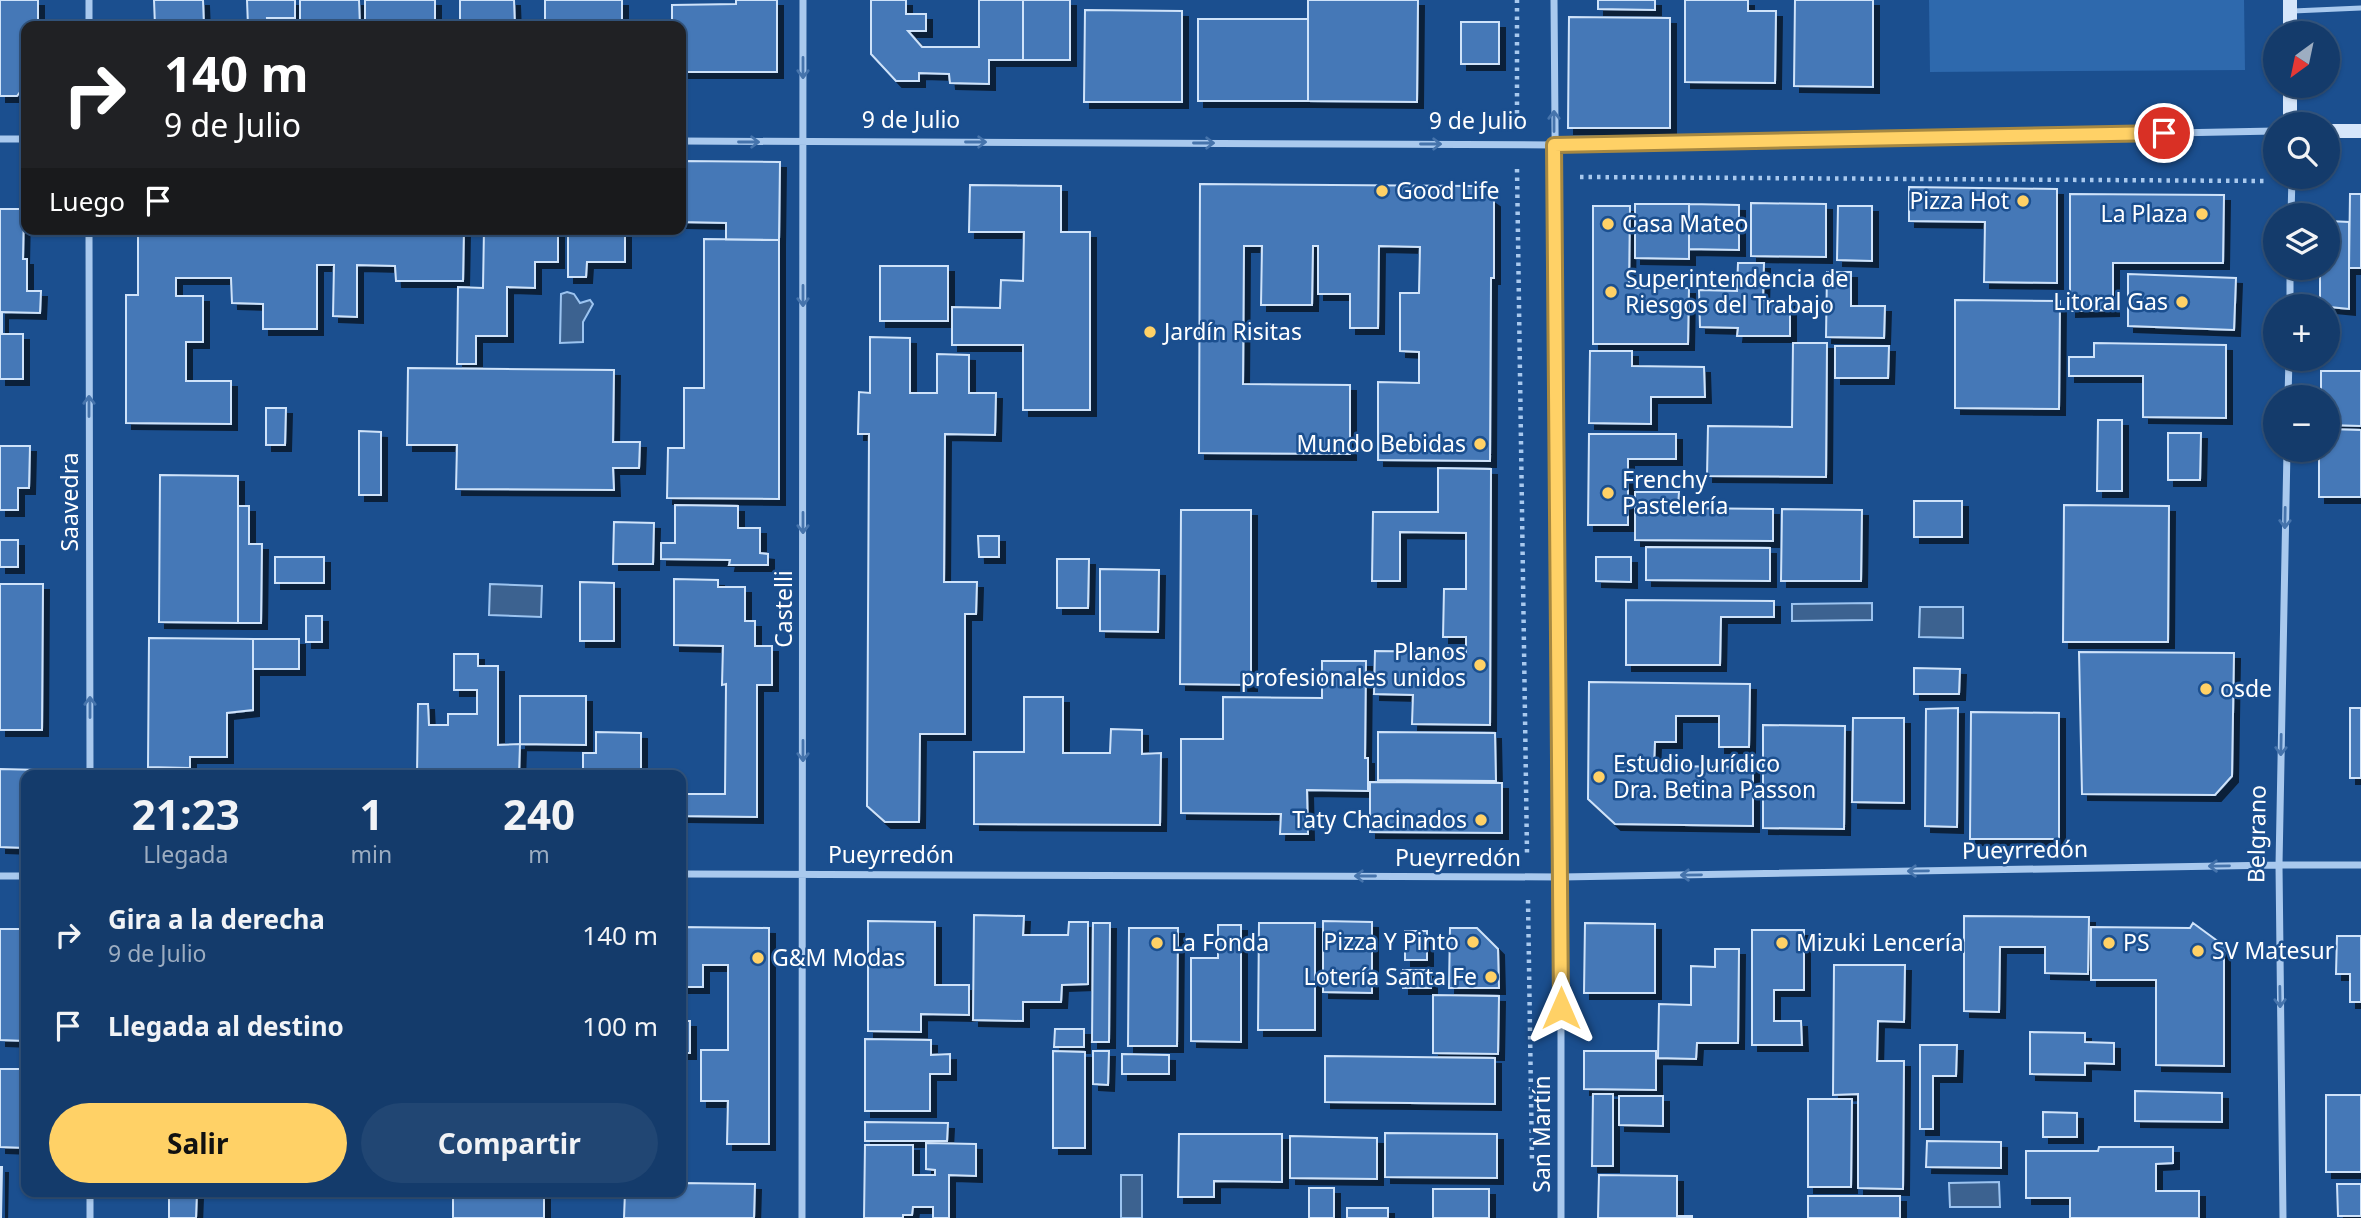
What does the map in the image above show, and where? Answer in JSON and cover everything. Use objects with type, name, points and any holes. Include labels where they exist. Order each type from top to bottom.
[{"type":"main road","points":[[2340,131],[2361,131]]},
{"type":"street","points":[[89,0],[89,21]]},
{"type":"street","name":"Castelli","points":[[802,1218],[803,0]]},
{"type":"street","name":"San Martín","points":[[1554,0],[1561,1218]]},
{"type":"street","name":"9 de Julio","points":[[686,142],[1554,145],[2263,131]]},
{"type":"street","points":[[0,139],[21,139]]},
{"type":"street","name":"Saavedra","points":[[89,235],[90,770]]},
{"type":"street","name":"Belgrano","points":[[2283,1218],[2278,865],[2287,462]]},
{"type":"street","name":"Pueyrredón","points":[[686,874],[1561,877],[2361,865]]},
{"type":"street","points":[[0,876],[21,876]]},
{"type":"street","points":[[90,1197],[90,1218]]},
{"type":"lane","points":[[2290,5],[2361,8]]},
{"type":"path","points":[[1517,0],[1532,1163]]},
{"type":"path","points":[[1555,177],[2263,179]]},
{"type":"shaded area","points":[[1929,0],[2244,0],[2245,70],[1930,72]]},
{"type":"shaded area","points":[[561,294],[574,294],[580,303],[590,300],[593,304],[583,322],[583,342],[560,343]]},
{"type":"shaded area","points":[[490,584],[542,586],[541,617],[489,615]]},
{"type":"shaded area","points":[[1872,603],[1872,620],[1792,621],[1792,604]]},
{"type":"shaded area","points":[[1920,607],[1963,607],[1963,638],[1919,637]]},
{"type":"shaded area","points":[[1121,1175],[1142,1175],[1142,1218],[1121,1218]]},
{"type":"shaded area","points":[[1999,1182],[2000,1207],[1950,1207],[1949,1183]]},
{"type":"building","points":[[0,0],[38,0],[38,21],[21,21],[21,91],[17,96],[0,96]]},
{"type":"building","points":[[154,0],[203,0],[204,21],[155,21]]},
{"type":"building","points":[[247,0],[295,0],[295,18],[248,21]]},
{"type":"building","points":[[300,0],[359,0],[360,21],[300,21]]},
{"type":"building","points":[[365,0],[435,0],[435,21],[365,21]]},
{"type":"building","points":[[460,0],[514,0],[515,21],[460,21]]},
{"type":"building","points":[[545,0],[622,0],[622,21],[545,21]]},
{"type":"building","points":[[736,0],[777,0],[777,72],[686,72],[686,21],[672,21],[672,5],[736,4]]},
{"type":"building","points":[[871,0],[906,0],[906,14],[926,14],[926,31],[908,31],[922,47],[979,47],[979,0],[1023,0],[1023,60],[989,60],[989,84],[950,83],[949,74],[919,73],[919,81],[896,81],[871,54]]},
{"type":"building","points":[[1023,0],[1070,0],[1070,60],[1023,60]]},
{"type":"building","points":[[1308,0],[1418,0],[1417,102],[1308,101]]},
{"type":"building","points":[[1598,0],[1655,0],[1655,10],[1598,9]]},
{"type":"building","points":[[1685,0],[1748,0],[1748,11],[1776,11],[1775,83],[1685,82]]},
{"type":"building","points":[[1795,0],[1873,0],[1873,87],[1794,86]]},
{"type":"building","points":[[1085,10],[1182,11],[1182,102],[1084,102]]},
{"type":"building","points":[[1569,17],[1670,18],[1670,128],[1568,128]]},
{"type":"building","points":[[1198,19],[1308,19],[1308,101],[1198,101]]},
{"type":"building","points":[[1461,22],[1499,22],[1499,64],[1461,64]]},
{"type":"building","points":[[686,161],[780,162],[779,240],[726,240],[726,223],[686,222]]},
{"type":"building","points":[[1200,184],[1472,186],[1494,201],[1490,461],[1378,460],[1378,382],[1419,383],[1419,352],[1400,351],[1400,293],[1419,293],[1420,247],[1379,246],[1378,328],[1350,328],[1350,294],[1318,294],[1318,246],[1313,246],[1312,305],[1261,305],[1262,246],[1244,246],[1243,384],[1350,385],[1350,454],[1199,453]]},
{"type":"building","points":[[970,185],[1061,186],[1061,232],[1090,232],[1090,410],[1023,410],[1023,345],[952,345],[952,307],[1000,308],[1001,280],[1023,281],[1024,232],[969,232]]},
{"type":"building","points":[[1909,187],[2057,189],[2057,283],[1984,282],[1985,222],[1909,221]]},
{"type":"building","points":[[2070,194],[2224,195],[2223,263],[2113,263],[2113,310],[2070,311]]},
{"type":"building","points":[[2350,194],[2361,194],[2361,268],[2349,268]]},
{"type":"building","points":[[1751,203],[1826,204],[1826,257],[1751,256]]},
{"type":"building","points":[[1635,204],[1689,204],[1689,259],[1635,258]]},
{"type":"building","points":[[1689,204],[1739,205],[1739,250],[1689,249]]},
{"type":"building","points":[[1593,206],[1630,206],[1629,288],[1689,288],[1688,344],[1593,344]]},
{"type":"building","points":[[1838,206],[1872,206],[1872,261],[1837,260]]},
{"type":"building","points":[[0,209],[21,209],[23,259],[27,259],[27,291],[41,291],[40,313],[2,312],[2,334],[23,334],[23,379],[0,379]]},
{"type":"building","points":[[2340,222],[2349,222],[2349,309],[2340,308],[2340,294],[2320,294],[2320,280],[2340,280]]},
{"type":"building","points":[[138,235],[464,235],[463,281],[396,281],[395,266],[357,265],[357,317],[333,316],[334,265],[317,265],[317,329],[263,329],[263,304],[232,303],[231,278],[176,278],[176,296],[203,296],[203,342],[186,342],[186,381],[231,381],[231,424],[126,423],[126,295],[138,295]]},
{"type":"building","points":[[484,235],[558,235],[558,262],[535,262],[535,288],[507,287],[507,336],[476,336],[476,364],[457,364],[458,287],[483,288]]},
{"type":"building","points":[[568,235],[625,235],[625,262],[587,262],[586,277],[568,277]]},
{"type":"building","points":[[704,239],[779,240],[779,499],[667,498],[668,448],[684,448],[684,388],[704,388]]},
{"type":"building","points":[[1738,263],[1764,263],[1763,300],[1790,301],[1790,336],[1737,336],[1738,328],[1700,327],[1699,290],[1737,291]]},
{"type":"building","points":[[880,266],[948,266],[948,321],[880,321]]},
{"type":"building","points":[[1827,272],[1851,272],[1851,306],[1885,306],[1884,338],[1826,337]]},
{"type":"building","name":"Litoral Gas","points":[[2128,274],[2236,278],[2234,330],[2128,326]]},
{"type":"building","points":[[1955,300],[2060,301],[2059,409],[1955,408]]},
{"type":"building","points":[[870,337],[910,338],[910,393],[937,393],[937,354],[969,355],[969,393],[996,393],[995,435],[945,434],[944,582],[977,582],[976,614],[965,614],[965,734],[920,734],[919,822],[885,822],[867,806],[869,434],[858,434],[859,392],[870,393]]},
{"type":"building","points":[[1793,343],[1827,343],[1826,477],[1707,476],[1708,426],[1792,427]]},
{"type":"building","points":[[2094,343],[2226,345],[2226,418],[2143,417],[2143,376],[2069,376],[2069,357],[2094,357]]},
{"type":"building","points":[[1835,346],[1889,346],[1888,378],[1835,378]]},
{"type":"building","points":[[1590,351],[1632,351],[1632,366],[1704,367],[1705,397],[1651,397],[1651,424],[1589,423]]},
{"type":"building","points":[[408,368],[614,370],[613,442],[640,442],[639,468],[613,468],[614,490],[456,489],[457,445],[407,445]]},
{"type":"building","points":[[2321,371],[2361,371],[2361,426],[2340,425],[2340,385],[2321,385]]},
{"type":"building","points":[[266,408],[286,408],[285,445],[266,445]]},
{"type":"building","points":[[2098,420],[2122,420],[2122,491],[2097,491]]},
{"type":"building","points":[[2340,429],[2361,430],[2361,497],[2319,497],[2319,462],[2340,462]]},
{"type":"building","points":[[359,431],[381,432],[381,495],[359,495]]},
{"type":"building","points":[[2168,433],[2201,433],[2200,480],[2168,480]]},
{"type":"building","points":[[1589,434],[1676,434],[1676,459],[1628,459],[1628,525],[1588,525]]},
{"type":"building","points":[[0,446],[30,446],[29,488],[18,488],[18,510],[0,510]]},
{"type":"building","points":[[1438,468],[1491,469],[1490,725],[1412,724],[1413,695],[1374,694],[1375,651],[1466,652],[1466,637],[1443,637],[1444,589],[1466,589],[1466,533],[1400,532],[1400,581],[1372,581],[1373,512],[1438,512]]},
{"type":"building","points":[[160,475],[238,476],[238,623],[159,622]]},
{"type":"building","points":[[1635,492],[1679,492],[1678,508],[1773,509],[1773,541],[1635,540]]},
{"type":"building","points":[[1914,501],[1962,501],[1962,537],[1914,537]]},
{"type":"building","points":[[675,505],[738,506],[738,528],[760,528],[760,553],[768,554],[768,565],[729,565],[730,560],[661,559],[661,543],[675,543]]},
{"type":"building","points":[[2064,505],[2169,506],[2168,642],[2063,642]]},
{"type":"building","points":[[238,506],[249,506],[249,544],[262,544],[261,623],[238,623]]},
{"type":"building","points":[[1782,509],[1862,510],[1861,581],[1781,581]]},
{"type":"building","points":[[1181,510],[1251,510],[1251,685],[1180,684]]},
{"type":"building","points":[[614,522],[654,523],[653,564],[613,564]]},
{"type":"building","points":[[978,536],[999,536],[999,557],[979,557]]},
{"type":"building","points":[[0,540],[18,540],[18,567],[0,567]]},
{"type":"building","points":[[1646,547],[1770,548],[1770,581],[1646,580]]},
{"type":"building","points":[[275,557],[324,557],[324,583],[275,583]]},
{"type":"building","points":[[1596,557],[1631,557],[1631,582],[1596,581]]},
{"type":"building","points":[[1057,559],[1089,559],[1088,608],[1057,608]]},
{"type":"building","points":[[1100,569],[1159,570],[1158,632],[1100,631]]},
{"type":"building","points":[[674,579],[718,580],[718,587],[745,587],[745,621],[755,621],[755,646],[772,646],[772,685],[757,685],[757,817],[686,816],[686,794],[725,794],[726,684],[722,685],[723,646],[674,645]]},
{"type":"building","points":[[580,582],[614,583],[614,641],[580,641]]},
{"type":"building","points":[[0,584],[43,584],[42,730],[0,730]]},
{"type":"building","points":[[1626,600],[1774,601],[1774,617],[1721,617],[1720,665],[1626,665]]},
{"type":"building","points":[[306,616],[322,616],[322,642],[306,642]]},
{"type":"building","points":[[149,638],[253,639],[253,710],[227,713],[227,757],[190,757],[190,768],[148,767]]},
{"type":"building","points":[[253,639],[299,639],[299,669],[253,669]]},
{"type":"building","points":[[2079,652],[2234,653],[2232,776],[2215,795],[2082,794]]},
{"type":"building","points":[[454,654],[478,654],[478,666],[498,666],[498,745],[520,744],[519,770],[417,770],[418,704],[428,704],[429,725],[448,725],[448,714],[477,714],[477,690],[454,690]]},
{"type":"building","points":[[1322,661],[1366,661],[1365,758],[1368,758],[1368,791],[1307,790],[1308,834],[1280,834],[1281,814],[1181,813],[1181,739],[1223,739],[1223,697],[1322,698]]},
{"type":"building","points":[[1914,668],[1960,669],[1959,694],[1914,694]]},
{"type":"building","points":[[1589,682],[1750,684],[1749,747],[1719,747],[1719,716],[1676,716],[1676,742],[1655,742],[1654,766],[1753,767],[1753,826],[1615,824],[1588,799]]},
{"type":"building","points":[[520,696],[586,696],[586,745],[520,744]]},
{"type":"building","points":[[1024,697],[1063,697],[1063,753],[1110,753],[1111,729],[1142,730],[1142,754],[1161,753],[1160,825],[974,824],[974,752],[1024,752]]},
{"type":"building","points":[[1958,708],[1957,827],[1925,826],[1926,709]]},
{"type":"building","points":[[2350,708],[2361,708],[2361,778],[2350,778]]},
{"type":"building","points":[[1971,712],[2059,713],[2059,839],[1970,839]]},
{"type":"building","points":[[1853,718],[1904,718],[1904,803],[1852,802]]},
{"type":"building","points":[[1763,725],[1845,726],[1844,829],[1763,828]]},
{"type":"building","points":[[596,732],[641,733],[641,770],[583,770],[583,753],[596,753]]},
{"type":"building","points":[[1378,732],[1495,733],[1496,781],[1378,780]]},
{"type":"building","points":[[0,769],[40,770],[21,770],[21,848],[0,847]]},
{"type":"building","points":[[132,769],[192,769],[192,770]]},
{"type":"building","points":[[350,769],[398,769],[398,770]]},
{"type":"building","points":[[1370,782],[1502,783],[1502,833],[1370,832]]},
{"type":"building","points":[[974,915],[1024,916],[1023,935],[1068,935],[1069,922],[1088,922],[1088,984],[1062,985],[1061,1002],[1023,1002],[1023,1021],[973,1020]]},
{"type":"building","points":[[1964,916],[2089,917],[2088,974],[2045,973],[2045,947],[2000,947],[1999,1012],[1964,1011]]},
{"type":"building","points":[[868,921],[935,922],[935,985],[969,985],[969,1015],[921,1014],[921,1032],[868,1031]]},
{"type":"building","points":[[1323,921],[1372,922],[1372,993],[1323,992]]},
{"type":"building","points":[[1093,923],[1110,923],[1109,1042],[1092,1042]]},
{"type":"building","points":[[1259,923],[1315,923],[1315,1030],[1258,1030]]},
{"type":"building","points":[[1585,923],[1655,924],[1655,993],[1584,993]]},
{"type":"building","points":[[2193,923],[2227,948],[2224,952],[2224,1066],[2156,1065],[2156,980],[2091,980],[2091,927],[2190,928]]},
{"type":"building","points":[[1218,925],[1241,925],[1241,1042],[1191,1041],[1191,958],[1218,958]]},
{"type":"building","points":[[686,927],[769,928],[769,1144],[727,1144],[728,1101],[701,1101],[701,1050],[728,1050],[728,965],[703,965],[703,987],[686,987]]},
{"type":"building","points":[[1129,928],[1178,928],[1177,1046],[1128,1046]]},
{"type":"building","points":[[1450,928],[1477,928],[1498,949],[1499,988],[1449,988]]},
{"type":"building","points":[[0,929],[21,929],[21,1041],[0,1040]]},
{"type":"building","points":[[1752,930],[1804,930],[1804,990],[1774,990],[1774,1021],[1801,1021],[1802,1045],[1752,1045]]},
{"type":"building","points":[[1405,931],[1427,931],[1427,960],[1405,960]]},
{"type":"building","points":[[2337,936],[2361,936],[2361,1002],[2350,1002],[2350,974],[2336,974]]},
{"type":"building","points":[[1715,949],[1739,949],[1738,1043],[1697,1043],[1696,1059],[1658,1058],[1659,1004],[1691,1005],[1691,966],[1715,967]]},
{"type":"building","points":[[1834,965],[1905,965],[1904,1022],[1878,1021],[1877,1061],[1904,1061],[1903,1189],[1858,1188],[1858,1094],[1833,1095]]},
{"type":"building","points":[[1403,970],[1431,970],[1431,988],[1403,988]]},
{"type":"building","points":[[1433,995],[1499,996],[1498,1054],[1433,1053]]},
{"type":"building","points":[[686,1021],[690,1021],[690,1053],[686,1053]]},
{"type":"building","points":[[1055,1029],[1084,1029],[1084,1047],[1054,1047]]},
{"type":"building","points":[[2030,1032],[2085,1033],[2085,1042],[2114,1043],[2114,1064],[2085,1063],[2085,1075],[2030,1074]]},
{"type":"building","points":[[865,1039],[931,1040],[931,1055],[950,1054],[950,1074],[930,1074],[930,1111],[865,1111]]},
{"type":"building","points":[[1920,1045],[1957,1045],[1956,1076],[1933,1076],[1933,1129],[1920,1129]]},
{"type":"building","points":[[1053,1051],[1085,1052],[1085,1148],[1053,1148]]},
{"type":"building","points":[[1093,1051],[1109,1051],[1108,1085],[1093,1084]]},
{"type":"building","points":[[1584,1051],[1656,1051],[1656,1090],[1584,1089]]},
{"type":"building","points":[[1122,1054],[1169,1055],[1169,1074],[1122,1074]]},
{"type":"building","points":[[1325,1056],[1495,1058],[1495,1104],[1325,1102]]},
{"type":"building","points":[[0,1069],[21,1069],[21,1148],[0,1147]]},
{"type":"building","points":[[2135,1091],[2222,1093],[2222,1122],[2135,1121]]},
{"type":"building","points":[[1593,1094],[1613,1094],[1613,1166],[1592,1166]]},
{"type":"building","points":[[2326,1095],[2361,1095],[2361,1172],[2326,1172]]},
{"type":"building","points":[[1619,1096],[1663,1096],[1663,1126],[1619,1125]]},
{"type":"building","points":[[1808,1099],[1852,1099],[1851,1187],[1808,1187]]},
{"type":"building","points":[[2043,1112],[2077,1113],[2077,1137],[2043,1137]]},
{"type":"building","points":[[865,1122],[948,1123],[947,1141],[865,1141]]},
{"type":"building","points":[[1385,1133],[1497,1134],[1497,1178],[1385,1177]]},
{"type":"building","points":[[1179,1134],[1282,1134],[1282,1182],[1214,1181],[1214,1197],[1178,1197]]},
{"type":"building","points":[[1290,1136],[1377,1138],[1377,1179],[1290,1178]]},
{"type":"building","points":[[1927,1141],[2001,1142],[2001,1168],[1926,1167]]},
{"type":"building","points":[[926,1143],[976,1144],[976,1176],[949,1175],[949,1218],[933,1218],[933,1207],[913,1207],[912,1215],[903,1215],[903,1218],[864,1218],[865,1145],[913,1145],[913,1175],[935,1175],[935,1170],[926,1169]]},
{"type":"building","points":[[2099,1147],[2173,1147],[2173,1163],[2156,1164],[2156,1191],[2199,1191],[2199,1218],[2070,1218],[2070,1198],[2026,1198],[2026,1151],[2098,1151]]},
{"type":"building","points":[[2,1167],[1,1218],[0,1218]]},
{"type":"building","points":[[1599,1175],[1677,1176],[1677,1216],[1692,1218],[1598,1218]]},
{"type":"building","points":[[686,1183],[755,1184],[754,1218],[624,1218],[625,1197],[686,1197]]},
{"type":"building","points":[[2337,1184],[2361,1184],[2361,1216],[2338,1216]]},
{"type":"building","points":[[1309,1188],[1334,1188],[1334,1218],[1309,1218]]},
{"type":"building","points":[[1433,1189],[1489,1189],[1489,1218],[1433,1218]]},
{"type":"building","points":[[1808,1196],[1900,1196],[1900,1218],[1808,1218]]},
{"type":"building","points":[[169,1197],[197,1197],[196,1218],[169,1218]]},
{"type":"building","points":[[453,1197],[544,1197],[544,1218],[453,1218]]},
{"type":"building","points":[[1347,1208],[1388,1208],[1388,1218],[1347,1218]]},
{"type":"place","name":"Good Life","points":[[1382,191]]},
{"type":"place","name":"Pizza Hot","points":[[2023,201]]},
{"type":"place","name":"La Plaza","points":[[2202,214]]},
{"type":"place","name":"Casa Mateo","points":[[1608,224]]},
{"type":"place","name":"Superintendencia de Riesgos del Trabajo","points":[[1611,292]]},
{"type":"place","name":"Litoral Gas","points":[[2182,302]]},
{"type":"place","name":"Jardín Risitas","points":[[1150,332]]},
{"type":"place","name":"Mundo Bebidas","points":[[1480,444]]},
{"type":"place","name":"Frenchy Pastelería","points":[[1608,493]]},
{"type":"place","name":"Planos profesionales unidos","points":[[1480,665]]},
{"type":"place","name":"osde","points":[[2206,689]]},
{"type":"place","name":"Estudio Jurídico Dra. Betina Passon","points":[[1599,777]]},
{"type":"place","name":"Taty Chacinados","points":[[1481,820]]},
{"type":"place","name":"Pizza Y Pinto","points":[[1473,942]]},
{"type":"place","name":"La Fonda","points":[[1157,943]]},
{"type":"place","name":"Mizuki Lencería","points":[[1782,943]]},
{"type":"place","name":"PS","points":[[2109,943]]},
{"type":"place","name":"SV Matesur","points":[[2198,951]]},
{"type":"place","name":"G&M Modas","points":[[758,958]]},
{"type":"place","name":"Lotería Santa Fe","points":[[1491,977]]},
{"type":"route","points":[[1561,1008],[1554,145],[2164,133]]}]
